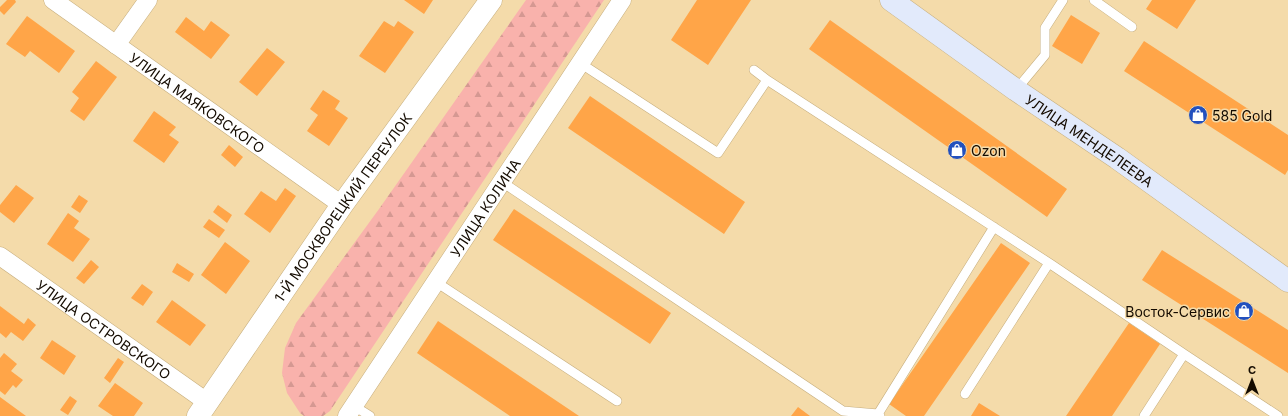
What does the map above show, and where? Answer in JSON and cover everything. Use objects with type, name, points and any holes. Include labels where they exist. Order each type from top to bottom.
[{"type":"main road","name":"УЛИЦА МЕНДЕЛЕЕВА","points":[[891,0],[1016,90],[1117,158],[1288,281]]},
{"type":"street","name":"УЛИЦА МАЯКОВСКОГО","points":[[53,0],[342,205]]},
{"type":"street","points":[[116,45],[148,0]]},
{"type":"street","name":"1-Й МОСКВОРЕЦКИЙ ПЕРЕУЛОК","points":[[203,409],[342,205],[491,0]]},
{"type":"street","name":"УЛИЦА КОЛИНА","points":[[351,411],[622,0]]},
{"type":"street","name":"УЛИЦА ОСТРОВСКОГО","points":[[0,256],[203,409]]},
{"type":"lane","points":[[1016,90],[1045,55],[1045,28],[1063,0]]},
{"type":"lane","points":[[1094,0],[1132,27]]},
{"type":"lane","points":[[580,63],[718,153],[767,80]]},
{"type":"lane","points":[[754,70],[767,80],[1050,263],[1278,416]]},
{"type":"lane","points":[[502,182],[844,411],[879,415],[994,227]]},
{"type":"lane","points":[[965,394],[1050,263]]},
{"type":"lane","points":[[436,282],[617,401]]},
{"type":"lane","points":[[1144,416],[1184,354]]},
{"type":"lane","points":[[351,411],[370,416]]},
{"type":"green space","points":[[526,0],[604,0],[330,411],[323,416],[304,416],[300,413],[287,393],[282,373],[285,348],[296,323],[379,209]]},
{"type":"building","points":[[7,0],[15,0],[16,2],[4,15],[0,11],[0,7]]},
{"type":"building","points":[[404,0],[433,0],[424,14]]},
{"type":"building","points":[[697,0],[751,0],[708,65],[671,40]]},
{"type":"building","points":[[1152,0],[1196,0],[1177,29],[1146,9]]},
{"type":"building","points":[[1071,15],[1100,33],[1082,64],[1052,46]]},
{"type":"building","points":[[27,16],[75,51],[59,73],[30,51],[25,57],[6,44]]},
{"type":"building","points":[[186,17],[204,31],[211,21],[230,35],[211,59],[175,32]]},
{"type":"building","points":[[830,20],[1067,189],[1047,217],[809,49]]},
{"type":"building","points":[[384,21],[394,27],[398,21],[414,32],[385,73],[359,56]]},
{"type":"building","points":[[1144,41],[1288,135],[1288,170],[1285,175],[1124,71]]},
{"type":"building","points":[[267,48],[285,62],[257,96],[239,82]]},
{"type":"building","points":[[96,61],[117,77],[84,121],[70,111],[79,98],[72,92]]},
{"type":"building","points":[[323,90],[340,101],[335,109],[348,118],[329,146],[307,131],[318,115],[310,109]]},
{"type":"building","points":[[590,96],[745,202],[724,234],[568,128]]},
{"type":"building","points":[[154,111],[176,127],[169,135],[179,142],[164,163],[133,141]]},
{"type":"building","points":[[229,145],[243,157],[235,167],[221,155]]},
{"type":"building","points":[[16,185],[34,198],[14,223],[0,212],[0,205]]},
{"type":"building","points":[[285,188],[296,196],[270,233],[244,214],[261,191],[276,201]]},
{"type":"building","points":[[79,195],[88,201],[80,213],[71,207]]},
{"type":"building","points":[[218,205],[232,215],[227,223],[213,212]]},
{"type":"building","points":[[514,209],[671,313],[650,344],[493,240]]},
{"type":"building","points":[[68,213],[79,221],[74,228],[90,239],[73,262],[47,244]]},
{"type":"building","points":[[209,219],[225,230],[219,238],[203,227]]},
{"type":"building","points":[[225,242],[250,261],[226,294],[201,275]]},
{"type":"building","points":[[1001,243],[1030,263],[924,416],[906,416],[889,404]]},
{"type":"building","points":[[1162,250],[1288,330],[1288,373],[1142,280]]},
{"type":"building","points":[[91,260],[99,267],[84,284],[76,278]]},
{"type":"building","points":[[177,263],[194,274],[189,282],[172,272]]},
{"type":"building","points":[[142,284],[153,292],[143,306],[131,298]]},
{"type":"building","points":[[172,300],[206,325],[190,346],[156,322]]},
{"type":"building","points":[[0,306],[24,324],[28,318],[36,325],[23,341],[11,332],[6,338],[0,333]]},
{"type":"building","points":[[438,321],[579,416],[510,416],[417,353]]},
{"type":"building","points":[[1129,323],[1160,344],[1112,416],[1066,416]]},
{"type":"building","points":[[52,340],[76,356],[64,375],[40,358]]},
{"type":"building","points":[[4,353],[17,364],[11,371],[23,380],[16,388],[13,385],[5,395],[0,391],[0,358]]},
{"type":"building","points":[[118,358],[124,362],[110,383],[104,378]]},
{"type":"building","points":[[115,383],[143,403],[134,416],[113,416],[98,406]]},
{"type":"building","points":[[70,396],[77,401],[68,415],[60,410]]},
{"type":"building","points":[[0,397],[26,416],[0,416]]},
{"type":"building","points":[[979,403],[1000,416],[971,416]]},
{"type":"building","points":[[798,407],[810,416],[791,416]]},
{"type":"place","name":"585 Gold","points":[[1198,115]]},
{"type":"place","name":"Ozon","points":[[957,150]]},
{"type":"place","name":"Восток-Сервис","points":[[1244,311]]}]
